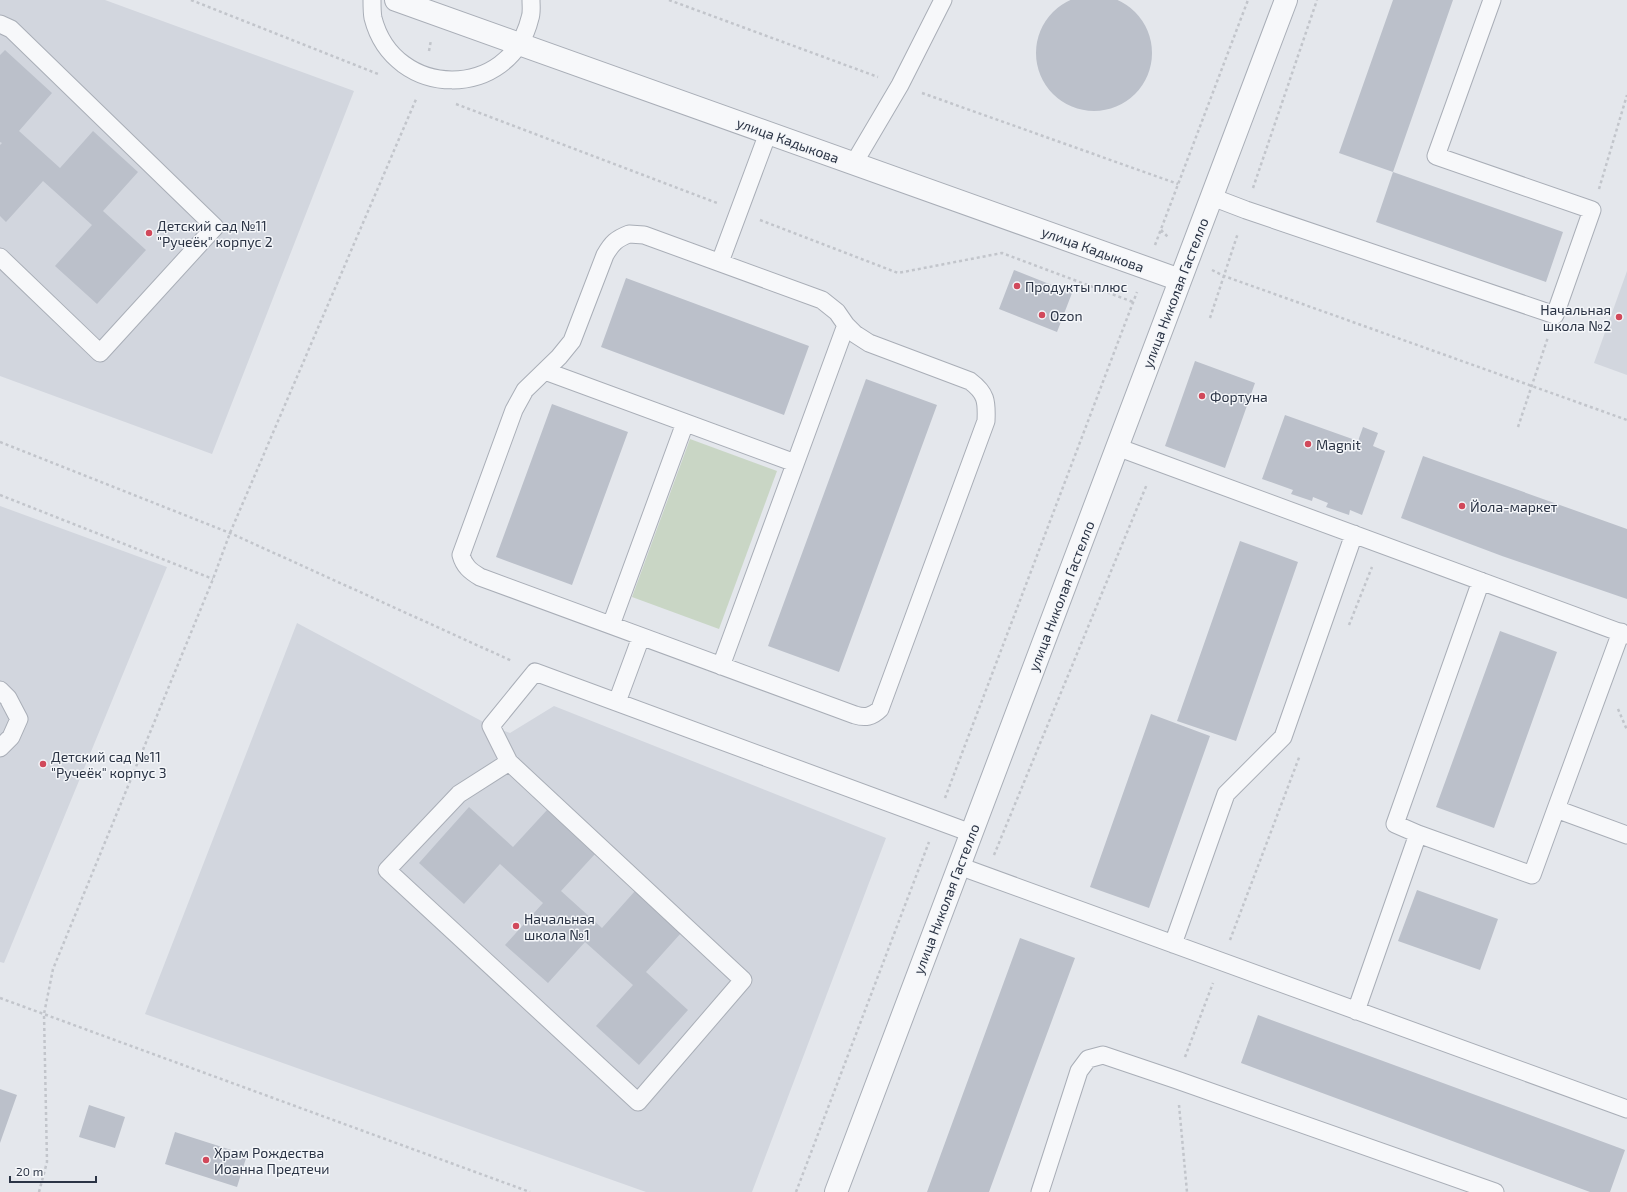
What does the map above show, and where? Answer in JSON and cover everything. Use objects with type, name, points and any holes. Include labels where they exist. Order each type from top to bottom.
[{"type":"street","name":"улица Кадыкова","points":[[396,0],[1180,280]]},
{"type":"street","name":"улица Николая Гастелло","points":[[836,1192],[1286,0]]},
{"type":"lane","points":[[372,0],[373,18],[384,44],[402,64],[426,77],[453,81],[479,76],[502,64],[520,44],[530,18],[531,0]]},
{"type":"lane","points":[[854,163],[900,85],[942,0]]},
{"type":"lane","points":[[1212,197],[1246,210],[1556,315],[1592,210],[1436,156],[1492,0]]},
{"type":"lane","points":[[0,24],[11,29],[215,227],[100,353],[0,257]]},
{"type":"lane","points":[[720,262],[768,133]]},
{"type":"lane","points":[[629,234],[644,235],[822,300],[837,312],[846,325],[855,334],[869,343],[970,381],[979,388],[987,404],[986,421],[883,702],[876,714],[862,717],[480,577],[467,568],[461,555],[514,410],[525,390],[545,371],[572,341],[605,255],[612,244],[619,238],[629,234]]},
{"type":"lane","points":[[721,666],[846,325]]},
{"type":"lane","points":[[545,371],[796,464]]},
{"type":"lane","points":[[610,625],[685,423]]},
{"type":"lane","points":[[1117,447],[1624,633],[1532,875],[1418,834],[1395,824],[1481,581]]},
{"type":"lane","points":[[1173,944],[1226,794],[1283,737],[1354,534]]},
{"type":"lane","points":[[617,702],[641,637]]},
{"type":"lane","points":[[509,762],[459,794],[386,870],[638,1102],[743,980],[509,762],[491,726],[535,672],[971,833]]},
{"type":"lane","points":[[0,690],[8,698],[19,719],[11,737],[0,748]]},
{"type":"lane","points":[[1556,809],[1627,835]]},
{"type":"lane","points":[[1356,1011],[1418,834]]},
{"type":"lane","points":[[959,866],[1627,1109]]},
{"type":"lane","points":[[1040,1192],[1079,1071],[1088,1059],[1103,1056],[1177,1080],[1495,1192]]},
{"type":"path","points":[[191,0],[383,76]]},
{"type":"path","points":[[796,1192],[1248,0]]},
{"type":"path","points":[[1210,318],[1317,0]]},
{"type":"path","points":[[39,1192],[47,1162],[44,1014],[53,969],[213,580],[230,533],[426,77]]},
{"type":"path","points":[[1592,210],[1627,95]]},
{"type":"path","points":[[450,102],[898,272],[1002,252],[1133,302]]},
{"type":"path","points":[[1210,268],[1224,276],[1627,420]]},
{"type":"path","points":[[1518,427],[1556,315]]},
{"type":"path","points":[[0,442],[230,533],[535,672]]},
{"type":"path","points":[[985,876],[1156,462]]},
{"type":"path","points":[[0,495],[213,580]]},
{"type":"path","points":[[0,998],[530,1192]]},
{"type":"shaded area","name":"Детский сад №11 \"Ручеёк\" корпус 2","points":[[0,0],[105,0],[354,91],[212,454],[0,376]]},
{"type":"shaded area","name":"Начальная школа №2","points":[[1627,271],[1627,375],[1594,363]]},
{"type":"shaded area","name":"Детский сад №11 \"Ручеёк\" корпус 3","points":[[0,506],[167,567],[4,963],[0,962]]},
{"type":"shaded area","name":"Начальная школа №1","points":[[297,623],[491,726],[510,733],[554,706],[886,838],[752,1192],[646,1192],[145,1014]]},
{"type":"green space","points":[[690,439],[777,471],[719,629],[632,597]]},
{"type":"building","points":[[1094,-5],[1116,-1],[1126,4],[1135,12],[1143,21],[1148,31],[1152,53],[1148,75],[1143,85],[1135,94],[1126,102],[1116,107],[1094,111],[1072,107],[1062,102],[1053,94],[1045,85],[1040,75],[1036,53],[1040,31],[1045,21],[1053,12],[1062,4],[1072,-1]]},
{"type":"building","points":[[1393,0],[1453,0],[1393,172],[1339,153]]},
{"type":"building","points":[[5,50],[52,93],[19,131],[60,168],[93,131],[138,172],[103,211],[146,250],[97,304],[55,266],[92,225],[43,181],[6,222],[0,216],[0,145],[2,143],[0,142],[0,55]]},
{"type":"building","points":[[1393,172],[1563,232],[1546,282],[1376,222]]},
{"type":"building","points":[[1014,270],[1072,293],[1057,332],[999,309]]},
{"type":"building","points":[[626,278],[809,346],[784,415],[601,347]]},
{"type":"building","points":[[1195,361],[1255,383],[1225,468],[1165,446]]},
{"type":"building","points":[[866,379],[937,405],[839,672],[768,646]]},
{"type":"building","points":[[552,404],[628,432],[572,585],[496,557]]},
{"type":"building","points":[[1285,415],[1358,441],[1363,427],[1378,433],[1373,446],[1385,451],[1362,515],[1350,510],[1349,515],[1326,507],[1328,503],[1313,497],[1312,501],[1291,494],[1293,490],[1262,479]]},
{"type":"building","points":[[1423,456],[1627,529],[1627,599],[1502,556],[1401,518]]},
{"type":"building","points":[[1240,541],[1298,562],[1236,741],[1177,721]]},
{"type":"building","points":[[1500,631],[1557,652],[1494,828],[1436,807]]},
{"type":"building","points":[[1151,714],[1210,736],[1149,908],[1090,887]]},
{"type":"building","points":[[469,807],[513,847],[547,810],[595,854],[561,891],[602,928],[635,891],[681,933],[646,972],[688,1010],[639,1065],[596,1026],[633,985],[585,942],[548,983],[505,945],[543,903],[500,864],[464,904],[419,863]]},
{"type":"building","points":[[1417,890],[1498,919],[1480,970],[1398,941]]},
{"type":"building","points":[[1020,938],[1075,958],[989,1192],[927,1192]]},
{"type":"building","points":[[1258,1015],[1625,1150],[1610,1192],[1590,1192],[1241,1063]]},
{"type":"building","points":[[0,1089],[17,1095],[0,1143]]},
{"type":"building","points":[[89,1105],[125,1117],[115,1148],[79,1137]]},
{"type":"building","name":"Храм Рождества Иоанна Предтечи","points":[[175,1132],[247,1155],[237,1187],[165,1164]]},
{"type":"place","name":"Детский сад №11 \"Ручеёк\" корпус 2","points":[[149,233]]},
{"type":"place","name":"Продукты плюс","points":[[1017,286]]},
{"type":"place","name":"Ozon","points":[[1042,315]]},
{"type":"place","name":"Начальная школа №2","points":[[1619,317]]},
{"type":"place","name":"Фортуна","points":[[1202,396]]},
{"type":"place","name":"Magnit","points":[[1308,444]]},
{"type":"place","name":"Йола-маркет","points":[[1462,506]]},
{"type":"place","name":"Детский сад №11 \"Ручеёк\" корпус 3","points":[[43,764]]},
{"type":"place","name":"Начальная школа №1","points":[[516,926]]},
{"type":"place","name":"Храм Рождества Иоанна Предтечи","points":[[206,1160]]}]
